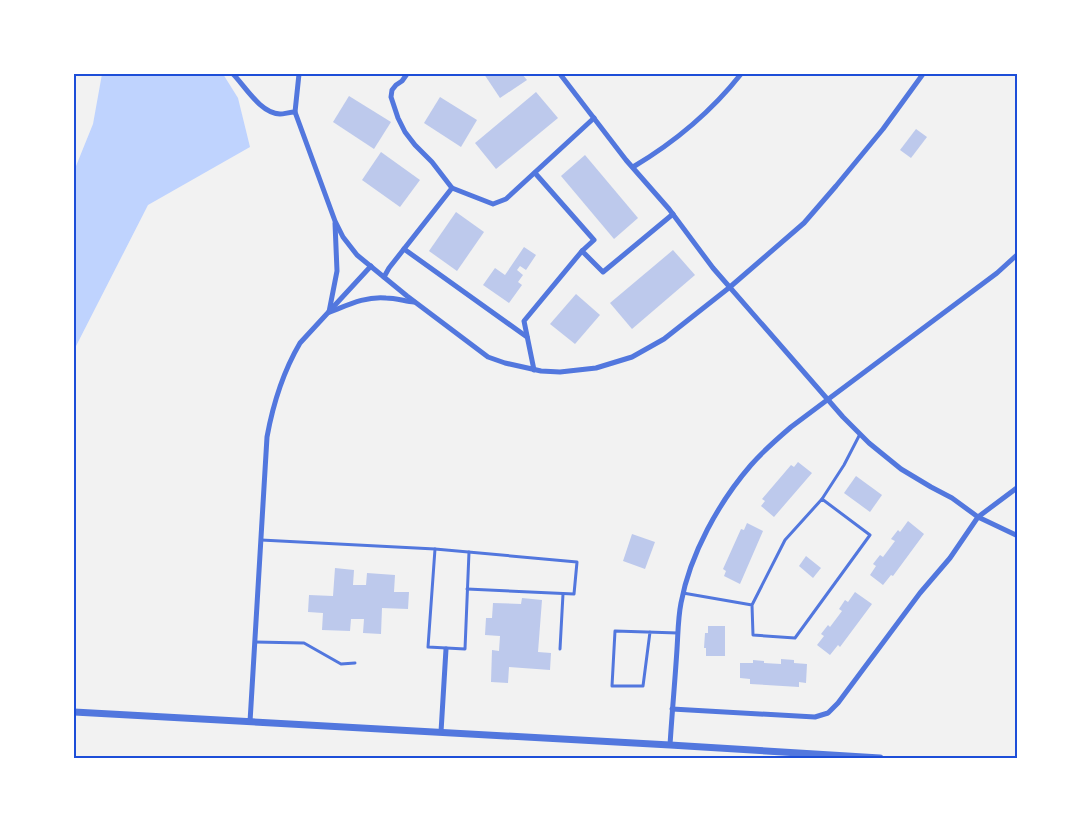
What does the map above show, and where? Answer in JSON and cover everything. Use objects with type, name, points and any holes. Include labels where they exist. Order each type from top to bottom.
[{"type":"street","points":[[232,74],[256,102],[269,111],[280,114],[295,112]]},
{"type":"street","points":[[299,74],[295,112],[335,222],[357,255],[415,303],[488,357],[534,370],[560,372],[605,366],[632,357],[664,339],[730,287],[804,223],[883,129],[923,74]]},
{"type":"street","points":[[407,74],[392,90],[391,97],[405,132],[452,188],[493,204],[506,199],[594,118]]},
{"type":"street","points":[[561,74],[713,267],[843,417],[901,469],[952,498],[978,517],[1017,536]]},
{"type":"street","points":[[633,167],[691,127],[741,74]]},
{"type":"street","points":[[534,370],[524,321],[582,250],[594,240],[535,172]]},
{"type":"street","points":[[384,277],[452,188]]},
{"type":"street","points":[[582,250],[603,272],[673,214]]},
{"type":"street","points":[[329,313],[337,271],[335,222]]},
{"type":"street","points":[[404,249],[527,337]]},
{"type":"street","points":[[670,745],[680,604],[701,543],[729,494],[765,450],[791,427],[997,273],[1017,254]]},
{"type":"street","points":[[250,722],[267,437],[274,405],[292,356],[300,343],[370,266]]},
{"type":"street","points":[[329,313],[372,298],[386,297],[415,303]]},
{"type":"street","points":[[672,709],[814,717],[828,713],[892,632],[920,592],[950,558],[978,517],[1017,487]]},
{"type":"street","points":[[441,732],[446,649]]},
{"type":"street","points":[[74,712],[880,759]]},
{"type":"lane","points":[[822,499],[870,535],[795,638],[753,635],[752,605],[785,540],[822,499],[844,465],[860,434]]},
{"type":"lane","points":[[261,540],[435,549],[577,562],[574,594],[467,589]]},
{"type":"lane","points":[[435,549],[428,647],[446,649],[465,649],[470,552]]},
{"type":"lane","points":[[683,593],[752,605]]},
{"type":"lane","points":[[560,649],[563,594]]},
{"type":"lane","points":[[650,632],[643,686],[612,686],[615,631],[650,632],[678,633]]},
{"type":"lane","points":[[255,642],[304,643],[341,664],[355,663]]},
{"type":"water","points":[[102,74],[223,74],[238,98],[250,147],[148,205],[74,350],[74,171],[93,124]]},
{"type":"building","points":[[484,74],[522,74],[527,80],[500,98]]},
{"type":"building","points":[[536,92],[558,118],[496,169],[475,143]]},
{"type":"building","points":[[349,96],[391,122],[374,149],[333,122]]},
{"type":"building","points":[[440,97],[477,120],[461,147],[424,123]]},
{"type":"building","points":[[916,129],[927,137],[911,158],[900,150]]},
{"type":"building","points":[[381,152],[420,180],[400,207],[362,180]]},
{"type":"building","points":[[585,155],[638,218],[614,239],[561,176]]},
{"type":"building","points":[[456,212],[484,232],[457,271],[429,251]]},
{"type":"building","points":[[524,247],[536,255],[526,270],[520,266],[517,270],[523,275],[518,282],[522,285],[509,303],[483,285],[495,268],[505,275]]},
{"type":"building","points":[[673,250],[695,275],[632,329],[610,303]]},
{"type":"building","points":[[576,294],[600,315],[575,344],[550,324]]},
{"type":"building","points":[[798,462],[812,473],[774,517],[761,506],[765,501],[762,499],[791,465],[794,467]]},
{"type":"building","points":[[856,476],[882,495],[870,512],[844,493]]},
{"type":"building","points":[[908,521],[924,534],[893,576],[891,575],[883,585],[870,575],[876,566],[873,564],[880,555],[883,557],[895,541],[891,539]]},
{"type":"building","points":[[747,523],[763,531],[740,584],[724,576],[726,571],[723,569],[741,529],[744,530]]},
{"type":"building","points":[[632,534],[655,542],[645,569],[623,561]]},
{"type":"building","points":[[806,556],[821,568],[813,578],[799,566]]},
{"type":"building","points":[[335,568],[354,570],[353,585],[366,585],[367,573],[395,575],[394,592],[409,592],[408,609],[382,608],[381,634],[363,633],[364,619],[351,619],[350,631],[322,630],[323,613],[308,612],[309,595],[333,596]]},
{"type":"building","points":[[855,592],[872,604],[840,647],[838,645],[830,655],[817,645],[824,636],[821,634],[828,625],[830,627],[842,611],[839,609],[845,600],[848,602]]},
{"type":"building","points":[[522,598],[542,600],[538,652],[551,653],[550,670],[509,667],[508,683],[491,682],[492,650],[499,651],[500,636],[485,635],[486,618],[492,618],[493,603],[521,604]]},
{"type":"building","points":[[708,626],[725,626],[725,656],[706,656],[705,633],[708,633]]},
{"type":"building","points":[[781,659],[807,664],[806,683],[799,682],[799,687],[750,684],[750,679],[740,678],[740,663],[753,663],[753,660],[781,664]]}]
